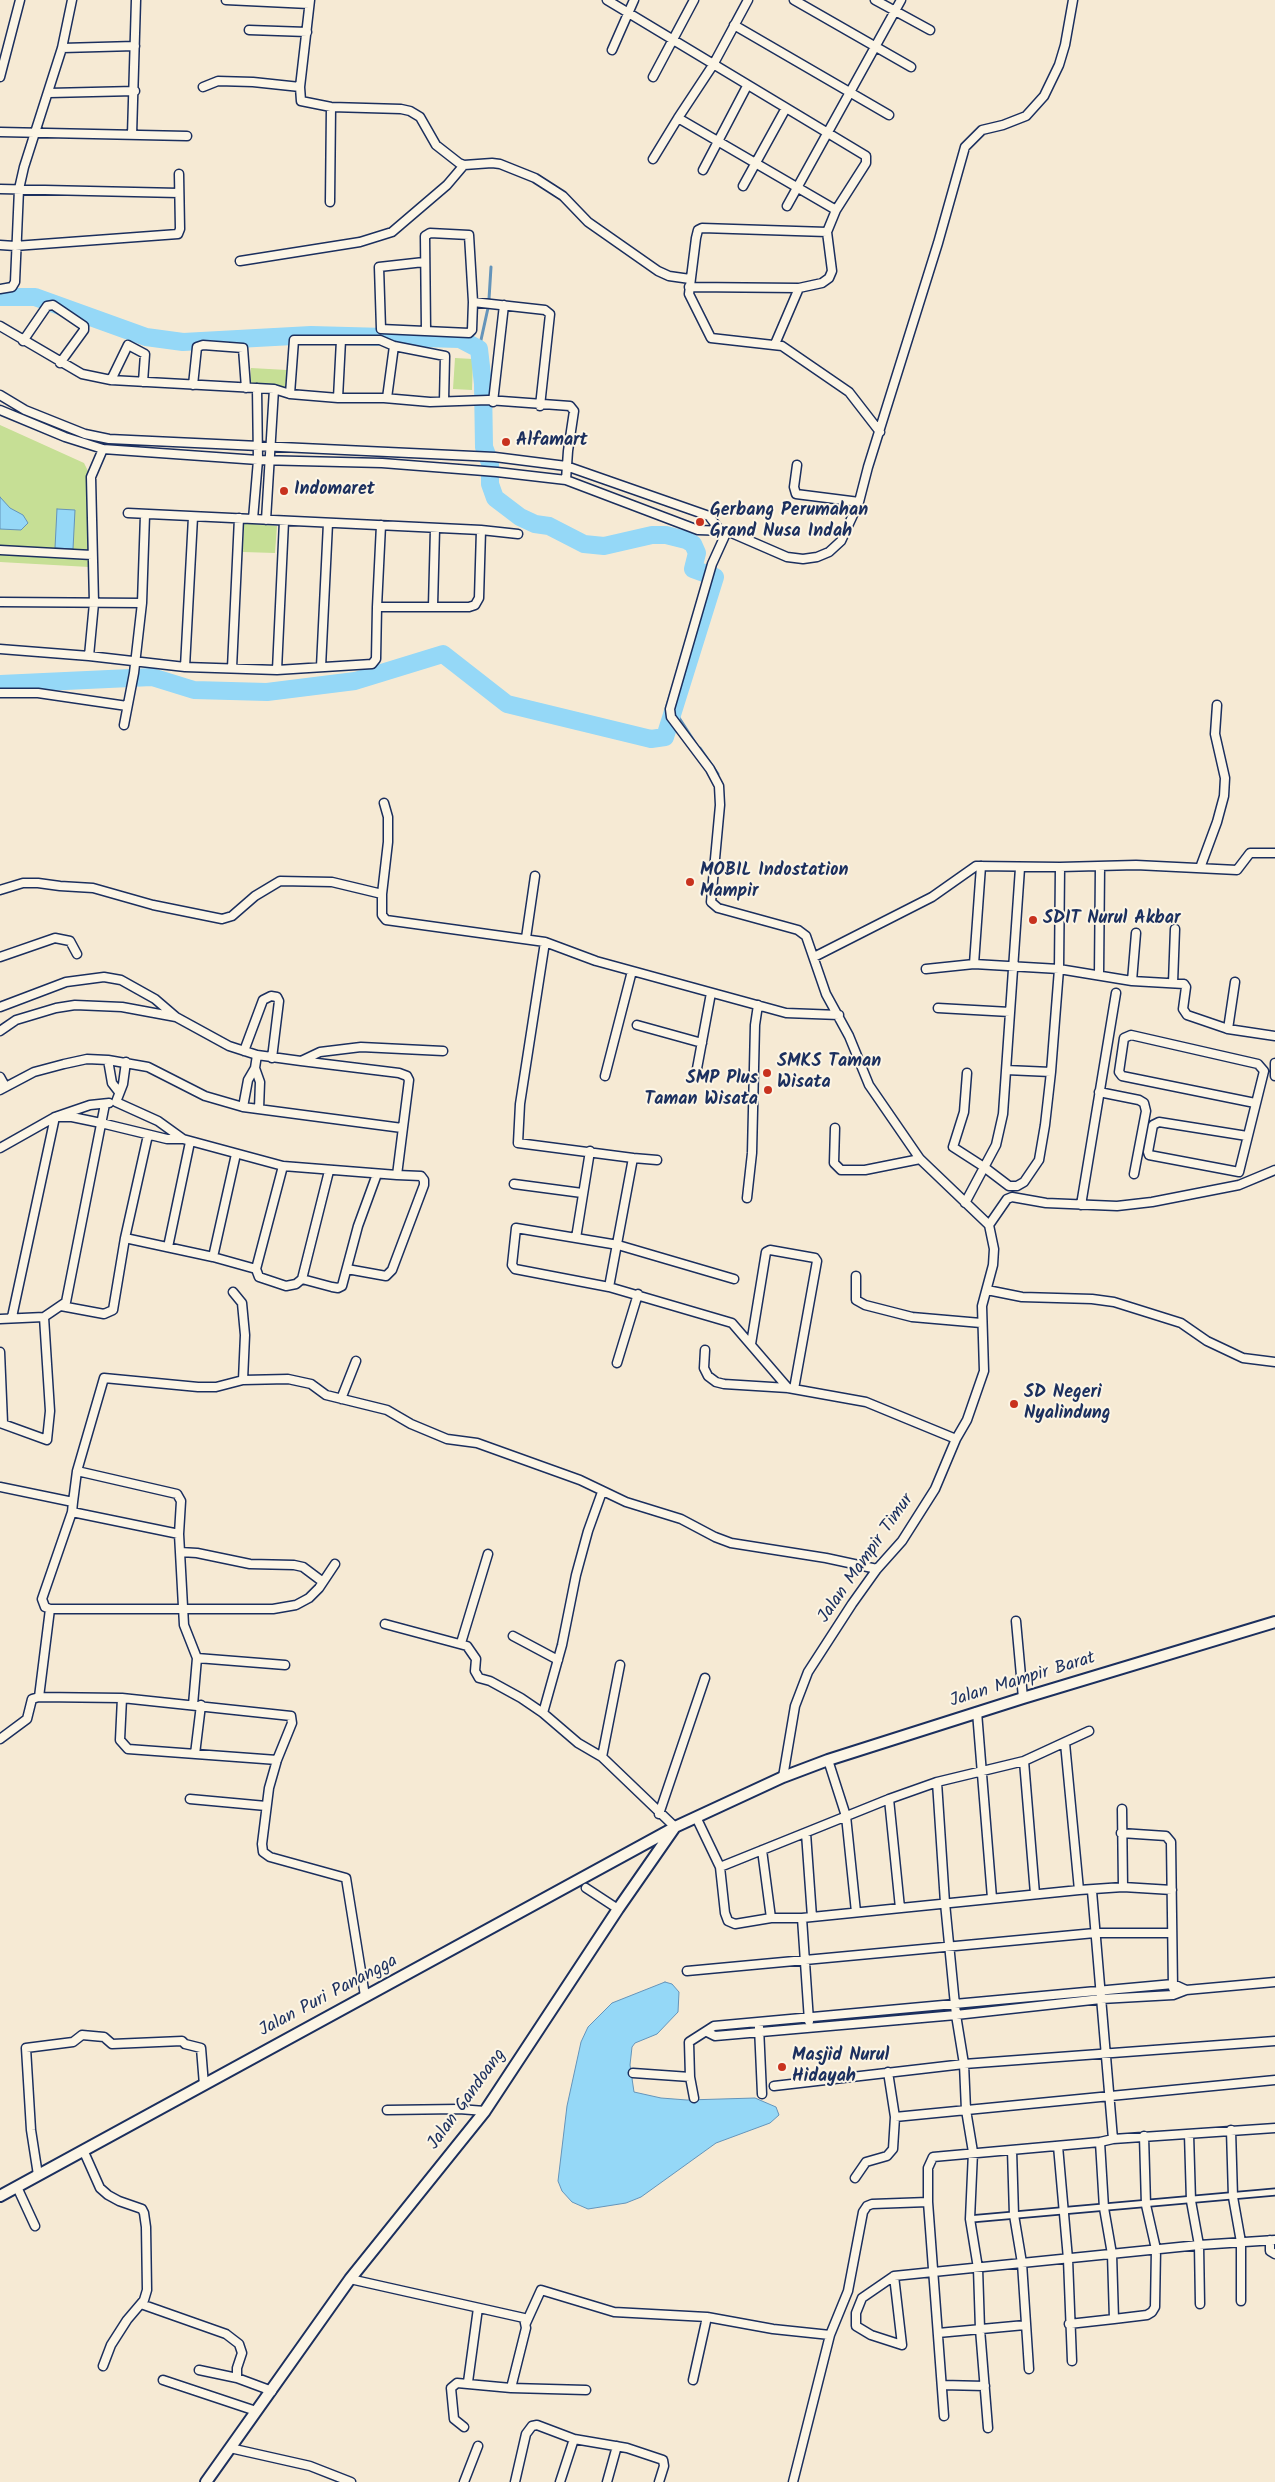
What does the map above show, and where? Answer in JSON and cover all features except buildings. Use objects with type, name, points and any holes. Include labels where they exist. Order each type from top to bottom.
[{"type":"street","points":[[0,77],[20,0]]},
{"type":"street","points":[[0,289],[12,287],[14,282],[19,189],[34,134],[49,93],[62,48],[72,0]]},
{"type":"street","points":[[132,136],[135,91],[136,0]]},
{"type":"street","points":[[226,0],[309,2],[300,87],[301,101],[331,107],[401,109],[410,111],[420,117],[436,145],[459,163],[464,165],[500,164],[535,178],[563,196],[588,222],[607,237],[658,271],[690,283],[799,288],[822,283],[829,278],[832,271],[827,232],[836,210],[868,160],[866,156],[672,41],[628,11],[607,0]]},
{"type":"street","points":[[612,50],[634,0]]},
{"type":"street","points":[[652,76],[694,0]]},
{"type":"street","points":[[653,159],[712,65],[748,0]]},
{"type":"street","points":[[794,0],[911,67]]},
{"type":"street","points":[[875,0],[930,30]]},
{"type":"street","points":[[787,206],[901,0]]},
{"type":"street","points":[[0,396],[25,410],[85,434],[109,439],[495,457],[566,466],[708,516],[723,530],[787,557],[803,559],[817,557],[829,552],[841,541],[859,502],[868,467],[938,243],[965,147],[977,133],[1026,116],[1040,102],[1051,86],[1066,45],[1073,0]]},
{"type":"street","points":[[734,25],[889,114]]},
{"type":"street","points":[[249,30],[307,32]]},
{"type":"street","points":[[0,41],[10,41]]},
{"type":"street","points":[[62,48],[135,46]]},
{"type":"street","points":[[203,86],[218,81],[253,82],[300,87]]},
{"type":"street","points":[[703,170],[747,86]]},
{"type":"street","points":[[49,93],[135,91]]},
{"type":"street","points":[[330,202],[331,107]]},
{"type":"street","points":[[743,186],[757,164],[786,108]]},
{"type":"street","points":[[678,118],[836,210]]},
{"type":"street","points":[[0,132],[187,136]]},
{"type":"street","points":[[240,261],[360,242],[392,232],[447,185],[464,165]]},
{"type":"street","points":[[0,245],[15,246],[172,236],[178,234],[180,229],[179,174]]},
{"type":"street","points":[[0,189],[179,193]]},
{"type":"street","points":[[827,232],[702,228],[698,230],[696,238],[689,294],[697,314],[711,338],[775,344],[790,352],[849,392],[880,432]]},
{"type":"street","points":[[424,262],[378,267],[380,327],[426,330],[472,332],[473,302],[470,235],[426,234],[424,262],[426,330]]},
{"type":"street","points":[[775,344],[799,288]]},
{"type":"street","points":[[473,302],[545,310],[550,314],[540,406]]},
{"type":"street","points":[[23,340],[46,306],[53,305],[84,326],[84,330],[60,363]]},
{"type":"street","points":[[491,401],[504,305]]},
{"type":"street","points":[[0,326],[60,363],[82,374],[111,380],[274,389],[290,394],[338,398],[472,400],[573,408],[566,480]]},
{"type":"street","points":[[290,394],[294,340],[380,340],[394,346],[445,356],[444,401]]},
{"type":"street","points":[[338,398],[341,340]]},
{"type":"street","points":[[111,380],[128,345],[146,354],[143,382]]},
{"type":"street","points":[[193,385],[197,347],[203,345],[243,348],[246,388]]},
{"type":"street","points":[[386,398],[394,346]]},
{"type":"street","points":[[253,519],[258,460],[258,388]]},
{"type":"street","points":[[266,520],[274,389]]},
{"type":"street","points":[[0,410],[65,437],[103,449],[258,460],[382,463],[497,472],[566,480],[703,532],[723,530]]},
{"type":"street","points":[[89,656],[94,603],[91,477],[103,449]]},
{"type":"street","points":[[382,463],[383,451]]},
{"type":"street","points":[[797,465],[794,487],[796,494],[859,502]]},
{"type":"street","points":[[128,512],[145,515],[481,530],[518,534]]},
{"type":"street","points":[[124,725],[134,673],[142,603],[145,515]]},
{"type":"street","points":[[185,667],[194,517]]},
{"type":"street","points":[[232,668],[239,518]]},
{"type":"street","points":[[277,670],[284,521]]},
{"type":"street","points":[[321,667],[328,523]]},
{"type":"street","points":[[0,649],[89,656],[185,667],[277,670],[375,663],[381,525]]},
{"type":"street","points":[[433,606],[435,529]]},
{"type":"street","points":[[377,607],[469,607],[478,601],[481,530]]},
{"type":"street","points":[[723,530],[706,582],[670,709],[671,717],[710,769],[719,786],[720,805],[712,902],[718,908],[798,930],[806,936],[826,994],[839,1015],[869,1085],[920,1159],[989,1225],[1007,1199],[1012,1197],[1046,1203],[1117,1206],[1152,1202],[1239,1185],[1275,1170]]},
{"type":"street","points":[[0,550],[92,555]]},
{"type":"street","points":[[0,602],[142,603]]},
{"type":"street","points":[[0,693],[38,693],[127,706]]},
{"type":"street","points":[[1200,868],[1218,822],[1224,796],[1225,778],[1215,734],[1217,705]]},
{"type":"street","points":[[384,803],[388,817],[388,842],[382,894],[382,915],[386,920],[526,938],[545,942],[632,971],[786,1013],[839,1015]]},
{"type":"street","points":[[814,957],[932,897],[972,868],[981,866],[1020,868],[1136,865],[1238,870],[1250,853],[1275,853]]},
{"type":"street","points":[[974,964],[981,866]]},
{"type":"street","points":[[1099,975],[1100,866]]},
{"type":"street","points":[[967,1073],[964,1112],[953,1147],[984,1167],[1008,1186],[1017,1186],[1024,1182],[1039,1160],[1052,1072],[1059,970],[1060,867]]},
{"type":"street","points":[[965,1203],[998,1137],[1003,1114],[1020,868]]},
{"type":"street","points":[[526,938],[535,876]]},
{"type":"street","points":[[0,890],[30,883],[93,888],[153,905],[222,919],[232,916],[255,896],[280,881],[332,882],[382,894]]},
{"type":"street","points":[[1173,983],[1175,929]]},
{"type":"street","points":[[1132,981],[1136,932]]},
{"type":"street","points":[[0,957],[55,938],[70,941],[77,954]]},
{"type":"street","points":[[545,942],[521,1096],[518,1144],[657,1160]]},
{"type":"street","points":[[926,969],[974,964],[1059,970],[1132,981],[1186,985],[1183,1009],[1185,1014],[1228,1029],[1275,1036]]},
{"type":"street","points":[[605,1076],[632,971]]},
{"type":"street","points":[[0,1007],[66,982],[104,977],[121,980],[155,999],[176,1017],[229,1046],[244,1051],[272,1058],[407,1076],[409,1080],[397,1175]]},
{"type":"street","points":[[1228,1029],[1235,982]]},
{"type":"street","points":[[696,1074],[711,993]]},
{"type":"street","points":[[1081,1205],[1116,993]]},
{"type":"street","points":[[244,1051],[264,998],[277,997],[279,1001],[272,1058]]},
{"type":"street","points":[[0,1031],[23,1018],[75,1005],[122,1007],[176,1017]]},
{"type":"street","points":[[747,1198],[752,1153],[755,1025],[758,1005]]},
{"type":"street","points":[[938,1008],[1010,1012]]},
{"type":"street","points":[[637,1025],[702,1043]]},
{"type":"street","points":[[1239,1185],[1239,1172],[1264,1071],[1258,1064],[1131,1034],[1124,1038],[1119,1072],[1122,1076],[1255,1102]]},
{"type":"street","points":[[301,1061],[320,1052],[361,1046],[443,1051]]},
{"type":"street","points":[[243,1107],[248,1080],[255,1068],[257,1055]]},
{"type":"street","points":[[0,1077],[2,1088],[34,1072],[87,1059],[126,1062],[148,1067],[205,1096],[243,1107],[402,1128]]},
{"type":"street","points":[[108,1060],[112,1083],[118,1092]]},
{"type":"street","points":[[116,1102],[126,1062]]},
{"type":"street","points":[[1275,1063],[1275,1076]]},
{"type":"street","points":[[255,1068],[260,1082],[259,1109]]},
{"type":"street","points":[[1006,1070],[1052,1072]]},
{"type":"street","points":[[1099,1092],[1140,1100],[1144,1103],[1146,1110],[1134,1174]]},
{"type":"street","points":[[0,1148],[55,1117],[90,1105],[116,1102],[158,1121],[187,1140]]},
{"type":"street","points":[[0,1319],[44,1317],[61,1306],[68,1296],[100,1122],[105,1104]]},
{"type":"street","points":[[55,1117],[72,1117],[100,1122],[167,1140],[187,1140],[283,1166],[329,1171],[421,1176],[424,1180],[392,1270],[386,1276],[347,1269]]},
{"type":"street","points":[[12,1317],[55,1117]]},
{"type":"street","points":[[1239,1172],[1152,1156],[1148,1152],[1150,1140],[1154,1125],[1159,1122],[1248,1136]]},
{"type":"street","points":[[835,1128],[834,1163],[841,1170],[865,1170],[920,1159]]},
{"type":"street","points":[[61,1306],[104,1314],[111,1313],[125,1238],[148,1136]]},
{"type":"street","points":[[168,1246],[187,1140]]},
{"type":"street","points":[[576,1238],[590,1151]]},
{"type":"street","points":[[213,1257],[236,1154]]},
{"type":"street","points":[[610,1286],[633,1158]]},
{"type":"street","points":[[283,1166],[256,1269],[260,1277],[286,1286],[296,1284],[302,1279],[329,1171]]},
{"type":"street","points":[[302,1279],[338,1288],[344,1283],[359,1221],[377,1174]]},
{"type":"street","points":[[514,1184],[582,1193]]},
{"type":"street","name":"Jalan Mampir Timur","points":[[783,1777],[795,1706],[808,1672],[877,1569],[902,1541],[935,1489],[956,1439],[967,1420],[984,1371],[981,1323],[982,1306],[993,1264],[994,1249],[989,1225]]},
{"type":"street","points":[[734,1279],[618,1245],[516,1228],[513,1268],[610,1286],[732,1323],[791,1389]]},
{"type":"street","points":[[125,1238],[168,1246],[256,1269]]},
{"type":"street","points":[[751,1344],[766,1252],[770,1250],[815,1258],[817,1260],[791,1389]]},
{"type":"street","points":[[856,1276],[856,1300],[865,1305],[912,1317],[981,1323]]},
{"type":"street","points":[[987,1290],[1022,1297],[1092,1299],[1114,1302],[1181,1323],[1207,1341],[1243,1358],[1275,1362]]},
{"type":"street","points":[[233,1292],[242,1303],[245,1335],[243,1380]]},
{"type":"street","points":[[617,1363],[638,1294]]},
{"type":"street","points":[[0,1352],[2,1423],[47,1440],[50,1411],[44,1317]]},
{"type":"street","points":[[705,1350],[704,1368],[708,1376],[716,1382],[791,1389],[866,1402],[956,1439]]},
{"type":"street","points":[[341,1399],[356,1361]]},
{"type":"street","points":[[334,1564],[323,1582],[309,1598],[296,1605],[273,1608],[183,1610],[50,1609],[45,1607],[42,1599],[72,1512],[77,1471],[104,1378],[198,1387],[216,1387],[243,1380],[288,1379],[310,1384],[326,1396],[387,1410],[411,1424],[447,1439],[477,1443],[580,1480],[602,1492],[681,1519],[715,1537],[731,1543],[826,1558],[877,1569]]},
{"type":"street","points":[[77,1471],[178,1494],[181,1500],[179,1534],[184,1625],[197,1658],[192,1705]]},
{"type":"street","points":[[0,1487],[73,1502]]},
{"type":"street","points":[[543,1713],[558,1660],[576,1575],[588,1531],[602,1492]]},
{"type":"street","points":[[72,1512],[179,1534]]},
{"type":"street","points":[[180,1552],[220,1556],[250,1564],[294,1565],[303,1567],[323,1582]]},
{"type":"street","points":[[461,1643],[488,1554]]},
{"type":"street","points":[[39,1697],[50,1609]]},
{"type":"street","points":[[1016,1621],[1023,1698]]},
{"type":"street","name":"Jalan Mampir Barat","points":[[783,1777],[828,1760],[977,1712],[1275,1622]]},
{"type":"street","points":[[385,1624],[461,1643],[473,1651],[476,1658],[476,1675],[478,1678],[497,1684],[543,1713],[561,1730],[602,1758],[659,1814],[675,1827]]},
{"type":"street","points":[[513,1636],[558,1660]]},
{"type":"street","points":[[197,1658],[284,1665]]},
{"type":"street","points":[[602,1758],[620,1665]]},
{"type":"street","points":[[659,1814],[705,1678]]},
{"type":"street","points":[[0,1739],[19,1727],[27,1719],[32,1699],[39,1697],[122,1698],[291,1716],[292,1723],[276,1760],[266,1806],[262,1844],[266,1855],[346,1878],[365,1996]]},
{"type":"street","points":[[122,1698],[120,1740],[125,1748],[276,1760]]},
{"type":"street","points":[[195,1754],[201,1705]]},
{"type":"street","points":[[977,1712],[984,1772],[992,1898]]},
{"type":"street","points":[[720,1867],[889,1799],[937,1782],[1024,1761],[1089,1731]]},
{"type":"street","points":[[1065,1743],[1078,1890]]},
{"type":"street","points":[[828,1760],[846,1816],[856,1912]]},
{"type":"street","points":[[1024,1761],[1035,1894]]},
{"type":"street","name":"Jalan Gandoang","points":[[206,2482],[350,2279],[485,2111],[618,1909],[675,1827],[783,1777]]},
{"type":"street","points":[[937,1782],[949,1948],[956,2015],[964,2064],[966,2110],[973,2152],[970,2219],[978,2268],[980,2329],[988,2428]]},
{"type":"street","points":[[190,1799],[266,1806]]},
{"type":"street","points":[[889,1799],[900,1908]]},
{"type":"street","points":[[1122,1808],[1123,1887]]},
{"type":"street","points":[[696,1817],[720,1867],[725,1913],[728,1921],[735,1924],[771,1918],[802,1918],[1078,1890],[1092,1891],[1123,1887],[1172,1890]]},
{"type":"street","name":"Jalan Puri Panangga","points":[[0,2196],[84,2152],[675,1827]]},
{"type":"street","points":[[806,1833],[812,1917]]},
{"type":"street","points":[[1121,1833],[1166,1836],[1170,1839],[1172,1995]]},
{"type":"street","points":[[762,1850],[771,1918]]},
{"type":"street","points":[[586,1888],[618,1909]]},
{"type":"street","points":[[1092,1891],[1113,2139]]},
{"type":"street","points":[[802,1918],[809,2028]]},
{"type":"street","points":[[687,1971],[806,1962],[1095,1933],[1171,1933]]},
{"type":"street","points":[[759,2027],[809,2028],[1172,1995],[1186,1990],[1275,1982]]},
{"type":"street","points":[[694,2098],[690,2077],[689,2042],[707,2032],[715,2036],[809,2016],[955,2003],[1172,1984],[1186,1990]]},
{"type":"street","points":[[759,2027],[762,2094]]},
{"type":"street","points":[[38,2175],[31,2130],[26,2048],[73,2042],[82,2035],[104,2037],[112,2044],[182,2041],[185,2044],[202,2048],[204,2085]]},
{"type":"street","points":[[774,2086],[964,2064],[1275,2041]]},
{"type":"street","points":[[855,2178],[866,2162],[890,2154],[893,2149],[894,2117],[888,2072]]},
{"type":"street","points":[[633,2073],[690,2077]]},
{"type":"street","points":[[894,2117],[1109,2098],[1275,2080]]},
{"type":"street","points":[[387,2110],[460,2109],[485,2111]]},
{"type":"street","points":[[944,2416],[928,2202],[928,2168],[933,2157],[1100,2142],[1144,2136],[1275,2128]]},
{"type":"street","points":[[1231,2130],[1233,2197],[1241,2242],[1241,2301]]},
{"type":"street","points":[[1189,2134],[1191,2201],[1199,2245],[1200,2304]]},
{"type":"street","points":[[1069,2324],[1147,2315],[1155,2307],[1156,2250],[1146,2205],[1144,2136]]},
{"type":"street","points":[[1100,2142],[1104,2208],[1112,2254],[1114,2319]]},
{"type":"street","points":[[1058,2146],[1062,2211],[1068,2258],[1069,2324],[1072,2361]]},
{"type":"street","points":[[1012,2150],[1014,2215],[1022,2263],[1029,2368]]},
{"type":"street","points":[[84,2152],[100,2188],[108,2195],[142,2210],[144,2213],[148,2290],[127,2320],[105,2357],[102,2366]]},
{"type":"street","points":[[17,2186],[35,2226]]},
{"type":"street","points":[[970,2219],[1146,2205],[1275,2192]]},
{"type":"street","points":[[793,2482],[830,2335],[848,2291],[863,2212],[867,2206],[872,2204],[928,2202]]},
{"type":"street","points":[[894,2276],[902,2345],[871,2335],[856,2326],[856,2313],[862,2298],[894,2276],[1199,2245],[1273,2240],[1270,2251],[1275,2254]]},
{"type":"street","points":[[350,2279],[478,2308],[520,2315],[526,2323]]},
{"type":"street","points":[[511,2388],[526,2323],[541,2290],[614,2312],[708,2316],[773,2329],[830,2335]]},
{"type":"street","points":[[140,2304],[226,2334],[239,2344],[242,2353],[237,2368],[237,2378]]},
{"type":"street","points":[[468,2382],[478,2308]]},
{"type":"street","points":[[693,2380],[708,2316]]},
{"type":"street","points":[[938,2333],[1025,2325]]},
{"type":"street","points":[[199,2370],[237,2378],[272,2390]]},
{"type":"street","points":[[163,2380],[256,2411]]},
{"type":"street","points":[[464,2427],[454,2419],[451,2388],[458,2383],[468,2382],[511,2388],[586,2390]]},
{"type":"street","points":[[942,2385],[985,2386]]},
{"type":"street","points":[[515,2482],[526,2434],[532,2426],[537,2425],[574,2439],[617,2446],[663,2460],[664,2466],[659,2482]]},
{"type":"street","points":[[560,2482],[574,2439]]},
{"type":"street","points":[[464,2482],[478,2446]]},
{"type":"street","points":[[607,2482],[617,2446]]},
{"type":"street","points":[[230,2448],[310,2466],[347,2481]]},
{"type":"green space","points":[[455,358],[473,359],[472,390],[453,389]]},
{"type":"green space","points":[[251,368],[287,370],[285,388],[250,386]]},
{"type":"green space","points":[[0,425],[84,463],[91,477],[89,567],[0,562]]},
{"type":"green space","points":[[244,523],[277,526],[275,553],[243,552]]},
{"type":"water","points":[[0,497],[10,508],[23,515],[28,523],[21,530],[0,529]]},
{"type":"water","points":[[57,509],[75,510],[73,549],[55,548]]},
{"type":"water","points":[[665,1982],[672,1984],[679,1992],[678,2012],[657,2034],[635,2043],[632,2047],[630,2065],[634,2092],[661,2098],[687,2100],[755,2098],[776,2107],[779,2115],[770,2123],[716,2143],[641,2197],[626,2203],[588,2209],[572,2202],[562,2191],[558,2181],[567,2106],[581,2042],[588,2027],[612,2003]]},
{"type":"waterway","points":[[489,299],[491,267]]},
{"type":"waterway","points":[[0,297],[35,297],[146,337],[183,342],[311,335],[460,339],[479,349],[483,384],[484,447],[490,463],[490,484],[495,498],[520,517],[535,524],[549,526],[584,544],[604,546],[652,535],[666,535],[686,540],[693,544],[697,553],[693,569],[715,577],[665,737],[651,739],[507,704],[443,654],[355,681],[267,692],[194,690],[152,677],[0,684]]},
{"type":"waterway","points":[[479,349],[488,308]]},
{"type":"waterway","points":[[674,710],[696,744]]},
{"type":"waterway","points":[[700,748],[718,774]]},
{"type":"place","name":"Alfamart","points":[[506,442]]},
{"type":"place","name":"Indomaret","points":[[284,491]]},
{"type":"place","name":"Gerbang Perumahan Grand Nusa Indah","points":[[700,522]]},
{"type":"place","name":"MOBIL Indostation Mampir","points":[[690,882]]},
{"type":"place","name":"SDIT Nurul Akbar","points":[[1033,920]]},
{"type":"place","name":"SMKS Taman Wisata","points":[[767,1073]]},
{"type":"place","name":"SMP Plus Taman Wisata","points":[[768,1090]]},
{"type":"place","name":"SD Negeri Nyalindung","points":[[1014,1404]]},
{"type":"place","name":"Masjid Nurul Hidayah","points":[[782,2067]]}]
